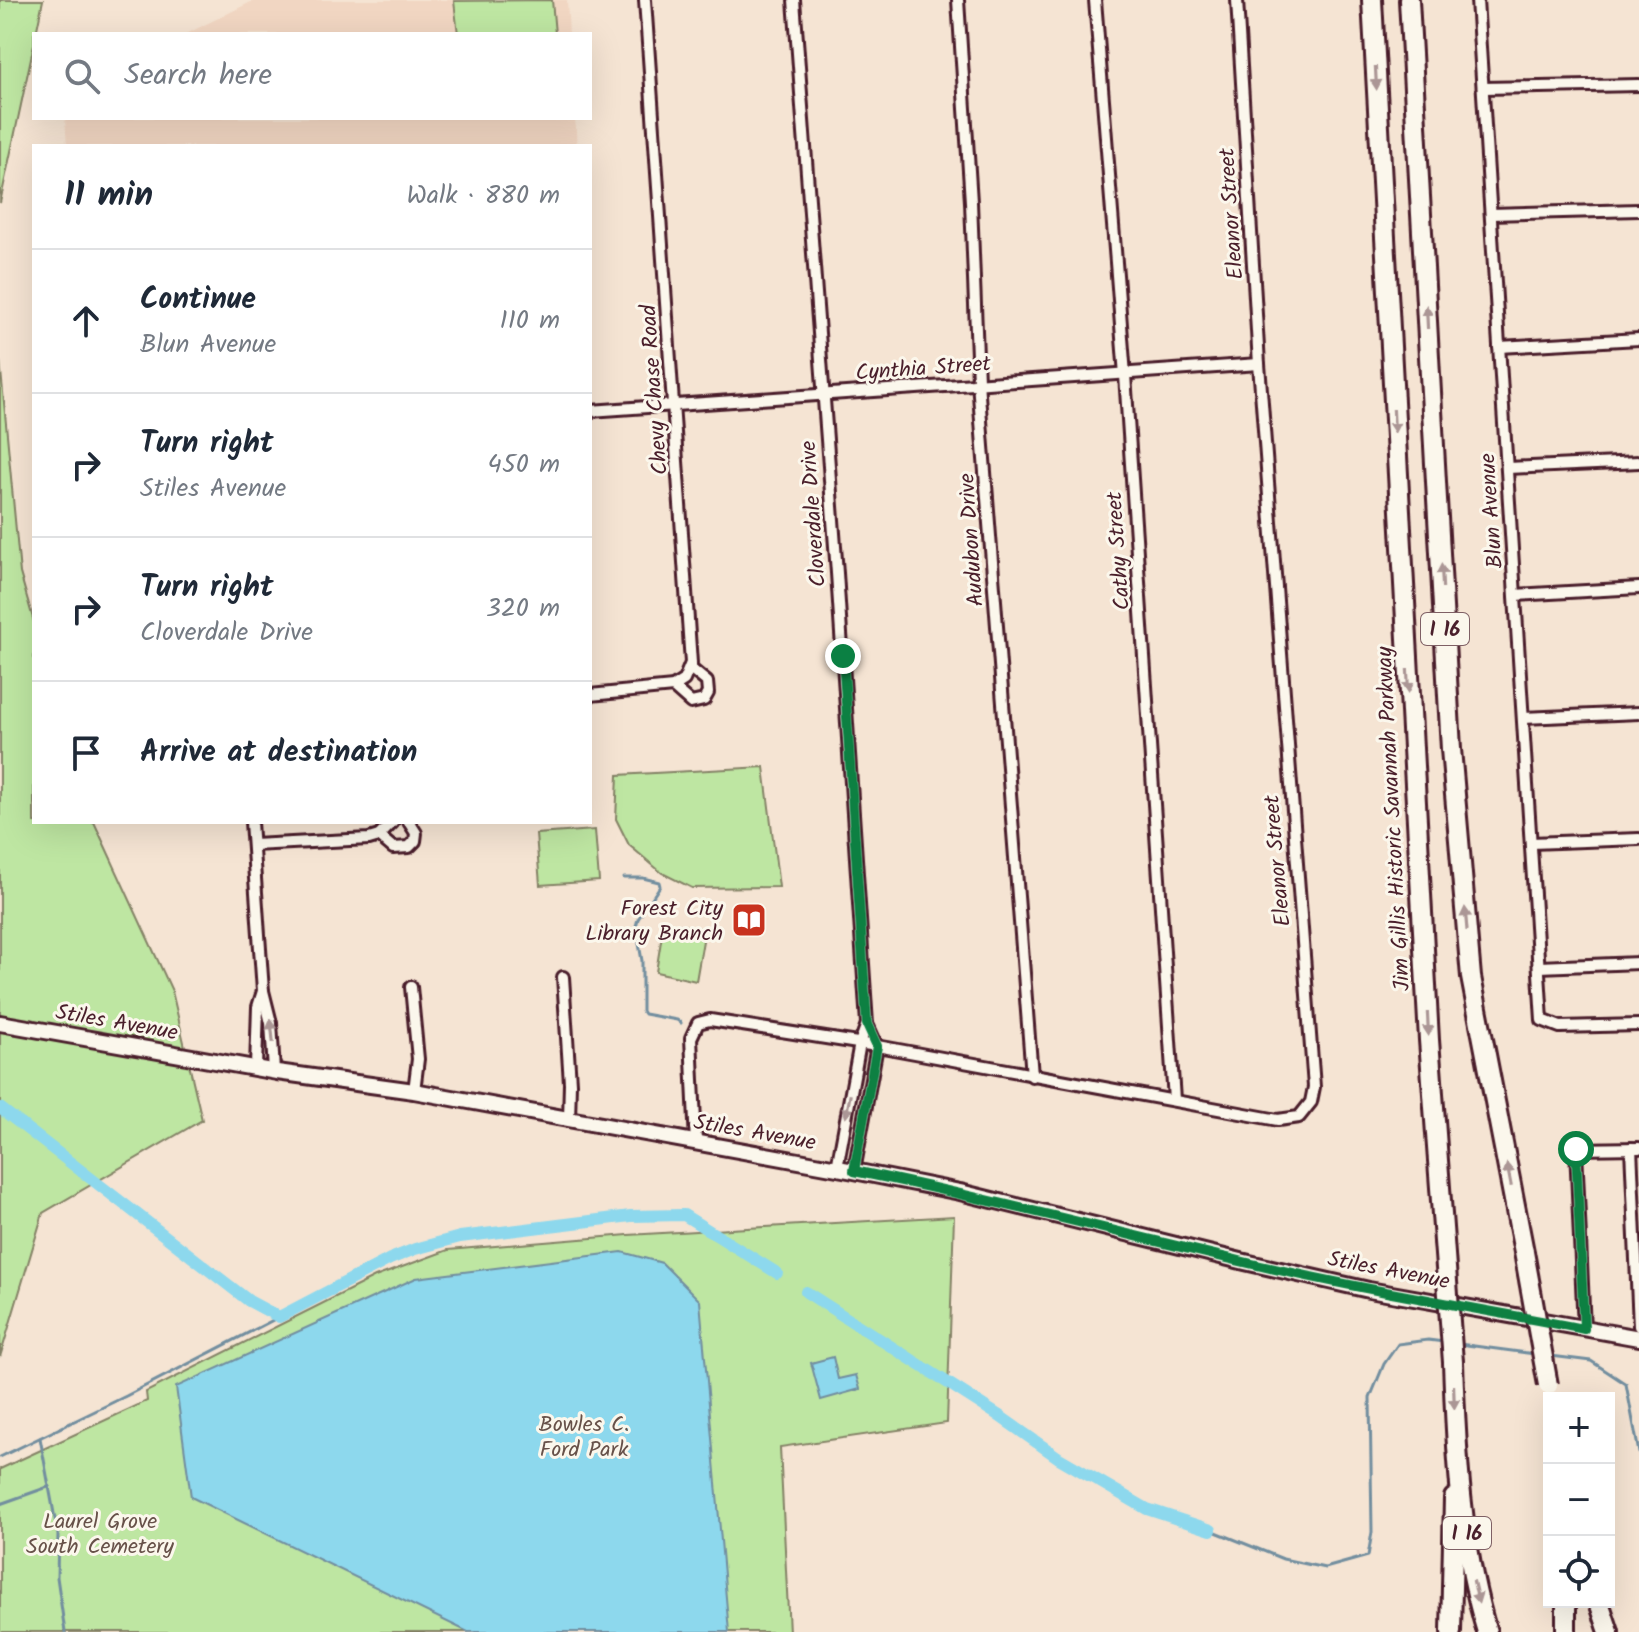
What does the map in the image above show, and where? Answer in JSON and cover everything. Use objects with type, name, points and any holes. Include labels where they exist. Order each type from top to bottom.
[{"type":"highway","name":"Jim Gillis Historic Savannah Parkway","points":[[1372,0],[1423,945],[1453,1362],[1455,1432],[1474,1590],[1487,1632]]},
{"type":"highway","name":"I 16","points":[[1409,0],[1451,749],[1469,962],[1549,1391]]},
{"type":"highway","points":[[1451,1632],[1455,1432]]},
{"type":"highway","points":[[1566,1608],[1566,1632]]},
{"type":"highway","points":[[1601,1608],[1609,1632]]},
{"type":"street","name":"Chevy Chase Road","points":[[645,0],[690,668]]},
{"type":"street","name":"Cloverdale Drive","points":[[794,0],[867,1024],[877,1046]]},
{"type":"street","name":"Audubon Drive","points":[[958,0],[971,202],[978,382],[1032,1076]]},
{"type":"street","name":"Cathy Street","points":[[1095,0],[1125,375],[1174,1100]]},
{"type":"street","name":"Eleanor Street","points":[[696,1143],[691,1038],[698,1023],[710,1020],[860,1043],[1278,1120],[1299,1117],[1311,1102],[1314,1087],[1259,364],[1237,0]]},
{"type":"street","name":"Blun Avenue","points":[[1477,0],[1542,1020],[1560,1027],[1639,1025]]},
{"type":"street","points":[[1483,88],[1639,85]]},
{"type":"street","points":[[1491,214],[1639,210]]},
{"type":"street","points":[[1499,347],[1639,339]]},
{"type":"street","name":"Cynthia Street","points":[[592,411],[1259,364]]},
{"type":"street","points":[[1507,468],[1639,462]]},
{"type":"street","points":[[1515,595],[1639,588]]},
{"type":"street","points":[[592,695],[673,687],[684,680],[690,668],[707,682],[708,693],[704,700],[691,703],[673,687]]},
{"type":"street","points":[[1523,718],[1639,713]]},
{"type":"street","points":[[251,824],[263,991],[272,1029],[274,1071]]},
{"type":"street","points":[[253,845],[347,841],[379,836],[391,824]]},
{"type":"street","points":[[379,836],[393,848],[409,847],[415,841],[416,833],[410,824]]},
{"type":"street","points":[[1531,843],[1639,839]]},
{"type":"street","points":[[1539,967],[1639,963]]},
{"type":"street","points":[[563,977],[570,1083],[569,1120]]},
{"type":"street","points":[[411,987],[418,1059],[414,1091]]},
{"type":"street","points":[[256,1067],[258,1007],[263,991]]},
{"type":"street","name":"Stiles Avenue","points":[[0,1023],[274,1071],[414,1091],[854,1171],[960,1192],[1369,1290],[1639,1338]]},
{"type":"street","name":"Cloverdale Drive","points":[[837,1168],[860,1043],[867,1024]]},
{"type":"street","points":[[854,1171],[877,1046]]},
{"type":"street","points":[[1584,1329],[1576,1149],[1635,1148],[1639,1326]]},
{"type":"shaded area","points":[[255,0],[567,0],[569,32],[190,32]]},
{"type":"shaded area","points":[[65,120],[575,120],[577,144],[67,144]]},
{"type":"green space","points":[[0,0],[43,0],[36,32],[32,32],[32,53],[0,203]]},
{"type":"green space","points":[[552,0],[555,32],[458,32],[454,1]]},
{"type":"green space","points":[[0,360],[20,573],[32,615],[32,824],[95,824],[172,991],[202,1120],[43,1213],[0,1357]]},
{"type":"green space","points":[[764,767],[779,887],[692,888],[662,873],[629,845],[616,819],[618,775]]},
{"type":"green space","points":[[595,830],[599,881],[540,885],[536,834]]},
{"type":"green space","points":[[664,922],[705,929],[696,981],[656,972]]},
{"type":"green space","name":"Bowles C. Ford Park","points":[[954,1216],[947,1423],[780,1447],[789,1632],[0,1632],[0,1469],[147,1401],[146,1392],[375,1277],[448,1250],[628,1235]]},
{"type":"water","name":"Bowles C. Ford Park","points":[[622,1252],[662,1263],[700,1301],[729,1632],[468,1632],[191,1497],[176,1387],[416,1278]]},
{"type":"water","points":[[833,1357],[838,1379],[856,1375],[860,1389],[821,1400],[811,1363]]},
{"type":"waterway","points":[[624,878],[643,878],[659,882],[660,886],[636,926],[642,961],[642,1011],[681,1023]]},
{"type":"waterway","points":[[0,1108],[249,1301],[279,1317],[415,1249],[460,1237],[631,1216],[684,1215],[777,1273]]},
{"type":"waterway","points":[[806,1292],[998,1415],[1059,1458],[1147,1509],[1211,1530]]},
{"type":"waterway","points":[[0,1457],[279,1317]]},
{"type":"waterway","points":[[1211,1530],[1283,1559],[1325,1568],[1368,1556],[1372,1532],[1370,1398],[1384,1364],[1398,1344],[1428,1340],[1444,1342]]},
{"type":"waterway","points":[[1459,1344],[1535,1354]]},
{"type":"waterway","points":[[1551,1356],[1591,1361],[1626,1384],[1639,1453]]},
{"type":"waterway","points":[[40,1438],[58,1535],[57,1577],[65,1632]]},
{"type":"waterway","points":[[0,1504],[48,1487]]},
{"type":"place","name":"Forest City Library Branch","points":[[749,920]]},
{"type":"route","points":[[843,656],[867,1024],[877,1046],[854,1171],[960,1192],[1369,1290],[1584,1329],[1576,1149]]},
{"type":"park label","name":"Laurel Grove South Cemetery","points":[[100,1532]]}]
